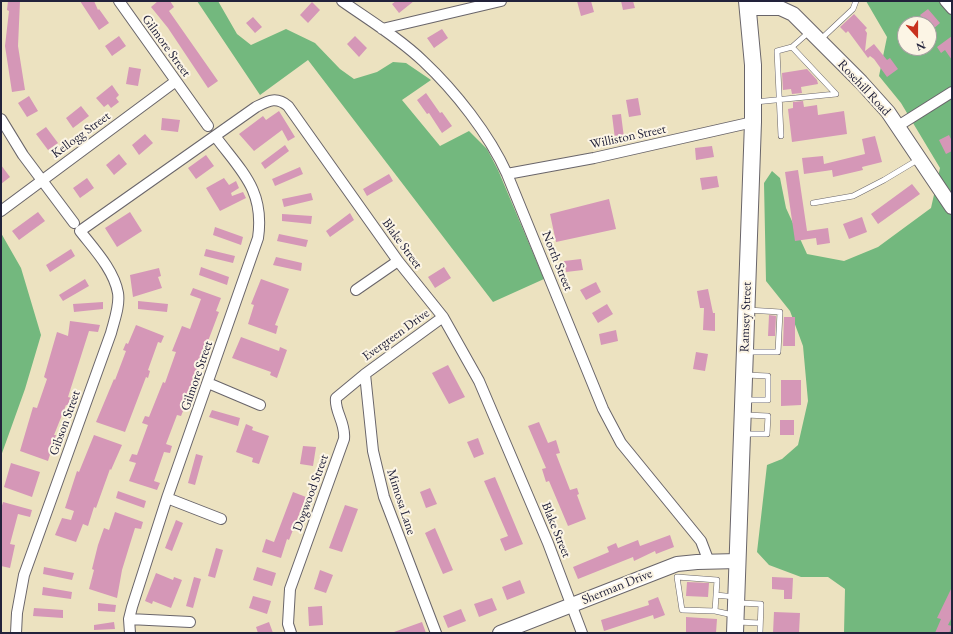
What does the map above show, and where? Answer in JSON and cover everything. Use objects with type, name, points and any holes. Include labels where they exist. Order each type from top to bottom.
[{"type":"main road","name":"Rosehill Road","points":[[748,4],[782,4],[876,98],[898,126],[952,207]]},
{"type":"main road","name":"Ramsey Street","points":[[736,614],[754,102],[748,4]]},
{"type":"main road","name":"Sherman Drive","points":[[500,633],[666,568],[686,563],[738,561]]},
{"type":"street","name":"Gilmore Street","points":[[119,1],[208,126]]},
{"type":"street","name":"North Street","points":[[342,1],[382,29],[422,60],[439,77],[479,126],[499,156],[603,409],[621,443],[701,541],[709,562]]},
{"type":"street","points":[[382,29],[501,1]]},
{"type":"street","points":[[945,1],[952,9]]},
{"type":"street","name":"Kellogg Street","points":[[1,211],[42,179],[176,81]]},
{"type":"street","points":[[898,126],[952,92]]},
{"type":"street","name":"Blake Street","points":[[77,227],[256,108],[272,100],[283,102],[288,106],[398,261],[443,318],[479,381],[492,408],[582,633]]},
{"type":"street","name":"Gibson Street","points":[[1,119],[23,155],[113,276],[118,294],[116,313],[111,333],[24,575],[17,613],[16,633]]},
{"type":"street","name":"Williston Street","points":[[507,174],[594,158],[753,122]]},
{"type":"street","name":"Gilmore Street","points":[[130,633],[129,619],[132,607],[167,498],[258,238],[260,218],[256,196],[252,185],[215,136]]},
{"type":"street","points":[[356,290],[398,261]]},
{"type":"street","name":"Evergreen Drive","points":[[364,374],[443,318]]},
{"type":"street","name":"Dogwood Street","points":[[291,633],[288,624],[290,589],[344,439],[344,428],[335,404],[336,398],[364,374]]},
{"type":"street","name":"Mimosa Lane","points":[[364,374],[373,451],[384,497],[436,633]]},
{"type":"street","points":[[208,383],[260,405]]},
{"type":"street","points":[[167,498],[221,519]]},
{"type":"street","points":[[129,619],[190,622]]},
{"type":"lane","points":[[781,136],[776,51],[792,47],[814,36],[853,9],[856,1]]},
{"type":"lane","points":[[754,102],[836,94],[792,47]]},
{"type":"lane","points":[[813,203],[853,196],[920,159]]},
{"type":"lane","points":[[745,352],[778,352],[780,312],[747,310]]},
{"type":"lane","points":[[743,407],[768,400],[768,376],[744,375]]},
{"type":"lane","points":[[742,434],[767,434],[768,422],[768,416],[743,407]]},
{"type":"lane","points":[[686,563],[689,578]]},
{"type":"lane","points":[[715,612],[717,580],[677,577],[682,610],[736,614],[760,623]]},
{"type":"lane","points":[[716,595],[736,614]]},
{"type":"lane","points":[[736,614],[761,604],[760,633]]},
{"type":"green space","points":[[197,1],[218,1],[237,34],[251,45],[286,29],[315,43],[340,69],[354,79],[377,72],[393,62],[406,63],[431,80],[402,100],[440,146],[469,131],[487,149],[498,170],[544,279],[493,302],[308,60],[260,95]]},
{"type":"green space","points":[[866,1],[952,1],[952,633],[844,633],[845,589],[828,577],[801,577],[769,565],[757,552],[767,465],[782,459],[798,445],[808,401],[803,346],[790,311],[766,281],[764,183],[772,171],[780,178],[786,208],[807,254],[844,261],[878,247],[931,208],[940,168],[901,103],[879,76],[887,37]]},
{"type":"green space","points":[[1,233],[21,268],[41,335],[25,389],[1,456]]},
{"type":"building","points":[[8,1],[20,1],[18,46],[25,90],[12,92],[5,46],[9,11],[7,10]]},
{"type":"building","points":[[80,1],[94,1],[98,10],[99,9],[109,23],[99,30]]},
{"type":"building","points":[[158,1],[170,1],[174,7],[169,11],[218,81],[208,88],[168,28],[151,7]]},
{"type":"building","points":[[396,1],[414,1],[399,13],[392,4]]},
{"type":"building","points":[[577,1],[591,1],[594,12],[581,16]]},
{"type":"building","points":[[621,1],[633,1],[635,8],[623,10]]},
{"type":"building","points":[[312,2],[320,10],[308,23],[300,15]]},
{"type":"building","points":[[928,9],[934,16],[921,16],[920,15]]},
{"type":"building","points":[[854,14],[867,28],[865,30],[867,33],[865,51],[874,44],[887,60],[890,58],[898,69],[887,77],[874,59],[870,56],[868,58],[848,31],[846,33],[840,27]]},
{"type":"building","points":[[253,17],[262,27],[255,33],[246,23]]},
{"type":"building","points":[[442,29],[448,38],[434,48],[427,38]]},
{"type":"building","points":[[119,36],[126,46],[112,56],[105,46]]},
{"type":"building","points":[[355,36],[367,48],[359,57],[347,44]]},
{"type":"building","points":[[952,36],[952,60],[945,50],[941,53],[937,47]]},
{"type":"building","points":[[129,67],[141,69],[138,86],[126,84]]},
{"type":"building","points":[[807,69],[817,80],[818,84],[801,87],[802,93],[792,94],[791,89],[783,90],[782,73]]},
{"type":"building","points":[[112,85],[119,95],[116,98],[119,102],[111,108],[108,104],[104,107],[96,98]]},
{"type":"building","points":[[426,93],[440,113],[442,112],[452,126],[442,133],[429,113],[427,114],[417,100]]},
{"type":"building","points":[[29,96],[38,111],[27,117],[18,103]]},
{"type":"building","points":[[638,98],[641,115],[629,117],[626,100]]},
{"type":"building","points":[[803,101],[804,107],[817,105],[818,115],[844,111],[847,134],[792,142],[788,109],[793,108],[793,102]]},
{"type":"building","points":[[81,106],[89,116],[73,128],[66,118]]},
{"type":"building","points":[[279,111],[295,137],[288,141],[282,130],[254,151],[239,134],[263,116],[266,120]]},
{"type":"building","points":[[621,114],[624,138],[615,139],[612,115]]},
{"type":"building","points":[[162,118],[180,120],[178,132],[161,130]]},
{"type":"building","points":[[46,127],[58,143],[48,150],[36,134]]},
{"type":"building","points":[[145,134],[153,143],[139,155],[132,145]]},
{"type":"building","points":[[949,135],[952,141],[952,151],[946,154],[939,140]]},
{"type":"building","points":[[875,136],[882,162],[862,167],[863,170],[833,177],[832,170],[804,174],[802,158],[823,156],[824,164],[865,154],[862,139]]},
{"type":"building","points":[[285,145],[289,151],[265,169],[261,163]]},
{"type":"building","points":[[712,146],[714,157],[696,160],[695,148]]},
{"type":"building","points":[[119,154],[127,164],[114,175],[106,165]]},
{"type":"building","points":[[206,155],[214,166],[196,179],[188,168]]},
{"type":"building","points":[[1,165],[10,177],[1,184]]},
{"type":"building","points":[[300,167],[303,174],[275,186],[272,179]]},
{"type":"building","points":[[798,170],[807,231],[828,228],[830,243],[817,245],[816,238],[795,241],[785,172]]},
{"type":"building","points":[[389,174],[393,181],[367,196],[363,189]]},
{"type":"building","points":[[717,176],[719,187],[702,190],[700,178]]},
{"type":"building","points":[[87,178],[94,188],[80,198],[73,188]]},
{"type":"building","points":[[224,178],[229,185],[236,181],[239,188],[231,193],[232,196],[243,192],[246,198],[220,211],[206,188]]},
{"type":"building","points":[[912,184],[920,194],[878,224],[871,214]]},
{"type":"building","points":[[311,193],[313,200],[284,207],[282,199]]},
{"type":"building","points":[[609,199],[616,229],[556,242],[550,214]]},
{"type":"building","points":[[38,212],[45,221],[19,240],[12,231]]},
{"type":"building","points":[[130,212],[142,231],[117,247],[105,228]]},
{"type":"building","points":[[350,213],[354,220],[330,237],[326,231]]},
{"type":"building","points":[[282,214],[312,216],[311,224],[282,221]]},
{"type":"building","points":[[862,217],[867,232],[849,239],[843,224]]},
{"type":"building","points":[[215,227],[243,237],[241,245],[213,235]]},
{"type":"building","points":[[279,234],[308,240],[306,247],[277,241]]},
{"type":"building","points":[[71,249],[75,256],[50,272],[46,265]]},
{"type":"building","points":[[206,249],[235,256],[233,263],[204,256]]},
{"type":"building","points":[[276,257],[302,263],[301,271],[273,265]]},
{"type":"building","points":[[581,259],[583,270],[566,272],[564,261]]},
{"type":"building","points":[[201,267],[229,277],[227,285],[199,275]]},
{"type":"building","points":[[444,267],[451,278],[435,288],[428,277]]},
{"type":"building","points":[[159,268],[161,276],[158,277],[162,288],[133,297],[130,275]]},
{"type":"building","points":[[85,279],[89,286],[63,301],[59,295]]},
{"type":"building","points":[[261,279],[289,289],[275,325],[278,326],[276,334],[248,324],[254,305],[251,304]]},
{"type":"building","points":[[596,282],[601,292],[586,300],[580,290]]},
{"type":"building","points":[[193,288],[221,298],[216,311],[219,312],[196,373],[200,374],[197,381],[195,381],[181,416],[177,415],[166,444],[172,446],[170,453],[164,452],[154,481],[160,483],[157,490],[129,481],[136,463],[129,461],[132,454],[137,455],[148,425],[142,423],[145,416],[149,417],[163,382],[165,383],[176,352],[172,351],[182,326],[190,329],[201,299],[190,295]]},
{"type":"building","points":[[708,289],[713,313],[715,313],[715,331],[703,330],[704,308],[700,308],[697,291]]},
{"type":"building","points":[[138,301],[168,304],[167,312],[138,309]]},
{"type":"building","points":[[103,302],[103,309],[74,312],[73,304]]},
{"type":"building","points":[[607,304],[613,314],[598,323],[592,313]]},
{"type":"building","points":[[769,315],[776,316],[775,336],[768,336]]},
{"type":"building","points":[[784,317],[795,317],[795,346],[783,346]]},
{"type":"building","points":[[70,321],[100,325],[98,332],[89,331],[68,397],[72,398],[69,406],[66,405],[54,435],[56,435],[48,461],[20,451],[33,407],[37,408],[47,379],[44,377],[57,332],[68,336]]},
{"type":"building","points":[[136,325],[164,336],[161,343],[158,342],[148,370],[150,371],[148,378],[146,377],[125,432],[96,422],[126,351],[123,350],[126,343],[128,344]]},
{"type":"building","points":[[616,330],[618,341],[601,345],[599,334]]},
{"type":"building","points":[[241,337],[279,351],[280,347],[287,350],[277,378],[270,375],[271,372],[232,358]]},
{"type":"building","points":[[696,352],[708,354],[705,371],[693,369]]},
{"type":"building","points":[[448,365],[465,397],[449,404],[432,373]]},
{"type":"building","points":[[781,380],[801,380],[801,405],[781,406]]},
{"type":"building","points":[[212,410],[240,418],[238,426],[209,417]]},
{"type":"building","points":[[780,420],[794,420],[794,435],[780,435]]},
{"type":"building","points":[[539,422],[548,443],[556,440],[560,453],[556,454],[570,490],[577,488],[579,494],[577,495],[586,519],[568,526],[549,481],[546,482],[542,469],[546,468],[528,426]]},
{"type":"building","points":[[246,424],[253,427],[252,430],[269,436],[259,464],[252,462],[253,458],[236,452]]},
{"type":"building","points":[[94,435],[122,445],[111,470],[110,469],[96,508],[94,507],[88,526],[83,524],[76,542],[55,535],[62,518],[71,520],[74,511],[65,508],[77,471],[79,472]]},
{"type":"building","points":[[478,438],[484,454],[474,458],[467,442]]},
{"type":"building","points":[[303,446],[316,447],[313,466],[300,464]]},
{"type":"building","points":[[196,454],[203,456],[195,485],[188,483]]},
{"type":"building","points":[[11,463],[40,472],[32,497],[4,487]]},
{"type":"building","points":[[495,477],[523,544],[505,551],[500,539],[508,536],[484,481]]},
{"type":"building","points":[[430,488],[437,504],[426,508],[420,492]]},
{"type":"building","points":[[118,491],[146,501],[144,508],[116,498]]},
{"type":"building","points":[[293,492],[306,497],[289,540],[287,539],[281,558],[262,552],[266,539],[274,542]]},
{"type":"building","points":[[3,502],[32,510],[30,517],[18,514],[10,544],[15,545],[10,568],[1,566],[1,509]]},
{"type":"building","points":[[345,505],[358,509],[342,552],[329,548]]},
{"type":"building","points":[[115,512],[143,522],[141,529],[135,528],[122,570],[117,598],[89,589],[98,545],[104,528],[109,530]]},
{"type":"building","points":[[176,520],[183,523],[172,551],[165,548]]},
{"type":"building","points":[[435,528],[453,570],[443,574],[425,533]]},
{"type":"building","points":[[670,535],[674,547],[656,554],[655,551],[634,561],[633,557],[578,579],[573,567],[609,552],[607,547],[616,543],[618,548],[638,540],[640,546]]},
{"type":"building","points":[[216,548],[223,550],[215,578],[208,576]]},
{"type":"building","points":[[44,567],[74,573],[72,580],[43,574]]},
{"type":"building","points":[[257,567],[276,573],[272,586],[253,580]]},
{"type":"building","points":[[320,570],[333,575],[326,593],[314,589]]},
{"type":"building","points":[[156,573],[173,580],[174,577],[182,580],[171,608],[153,601],[152,604],[145,601]]},
{"type":"building","points":[[194,577],[201,579],[193,608],[186,606]]},
{"type":"building","points":[[772,577],[793,578],[792,599],[784,599],[784,590],[772,589]]},
{"type":"building","points":[[520,580],[525,593],[507,600],[502,587]]},
{"type":"building","points":[[687,582],[709,583],[708,597],[686,596]]},
{"type":"building","points":[[43,587],[72,592],[71,599],[42,595]]},
{"type":"building","points":[[952,587],[952,617],[948,625],[952,626],[949,633],[935,633],[941,619],[937,618]]},
{"type":"building","points":[[253,596],[271,601],[267,614],[249,608]]},
{"type":"building","points":[[658,597],[665,615],[654,619],[653,615],[604,631],[601,620],[649,605],[648,601]]},
{"type":"building","points":[[492,598],[497,610],[479,617],[474,604]]},
{"type":"building","points":[[98,603],[116,605],[115,612],[98,611]]},
{"type":"building","points":[[322,606],[323,625],[309,626],[308,607]]},
{"type":"building","points":[[34,608],[63,610],[63,618],[33,616]]},
{"type":"building","points":[[461,609],[466,621],[448,628],[443,616]]},
{"type":"building","points":[[774,612],[800,613],[799,633],[773,633]]},
{"type":"building","points":[[686,617],[717,619],[716,633],[686,633]]},
{"type":"building","points":[[114,622],[115,629],[94,630],[94,625]]},
{"type":"building","points":[[269,622],[273,633],[258,633],[256,627]]},
{"type":"building","points":[[422,622],[426,633],[394,633],[394,632]]}]
